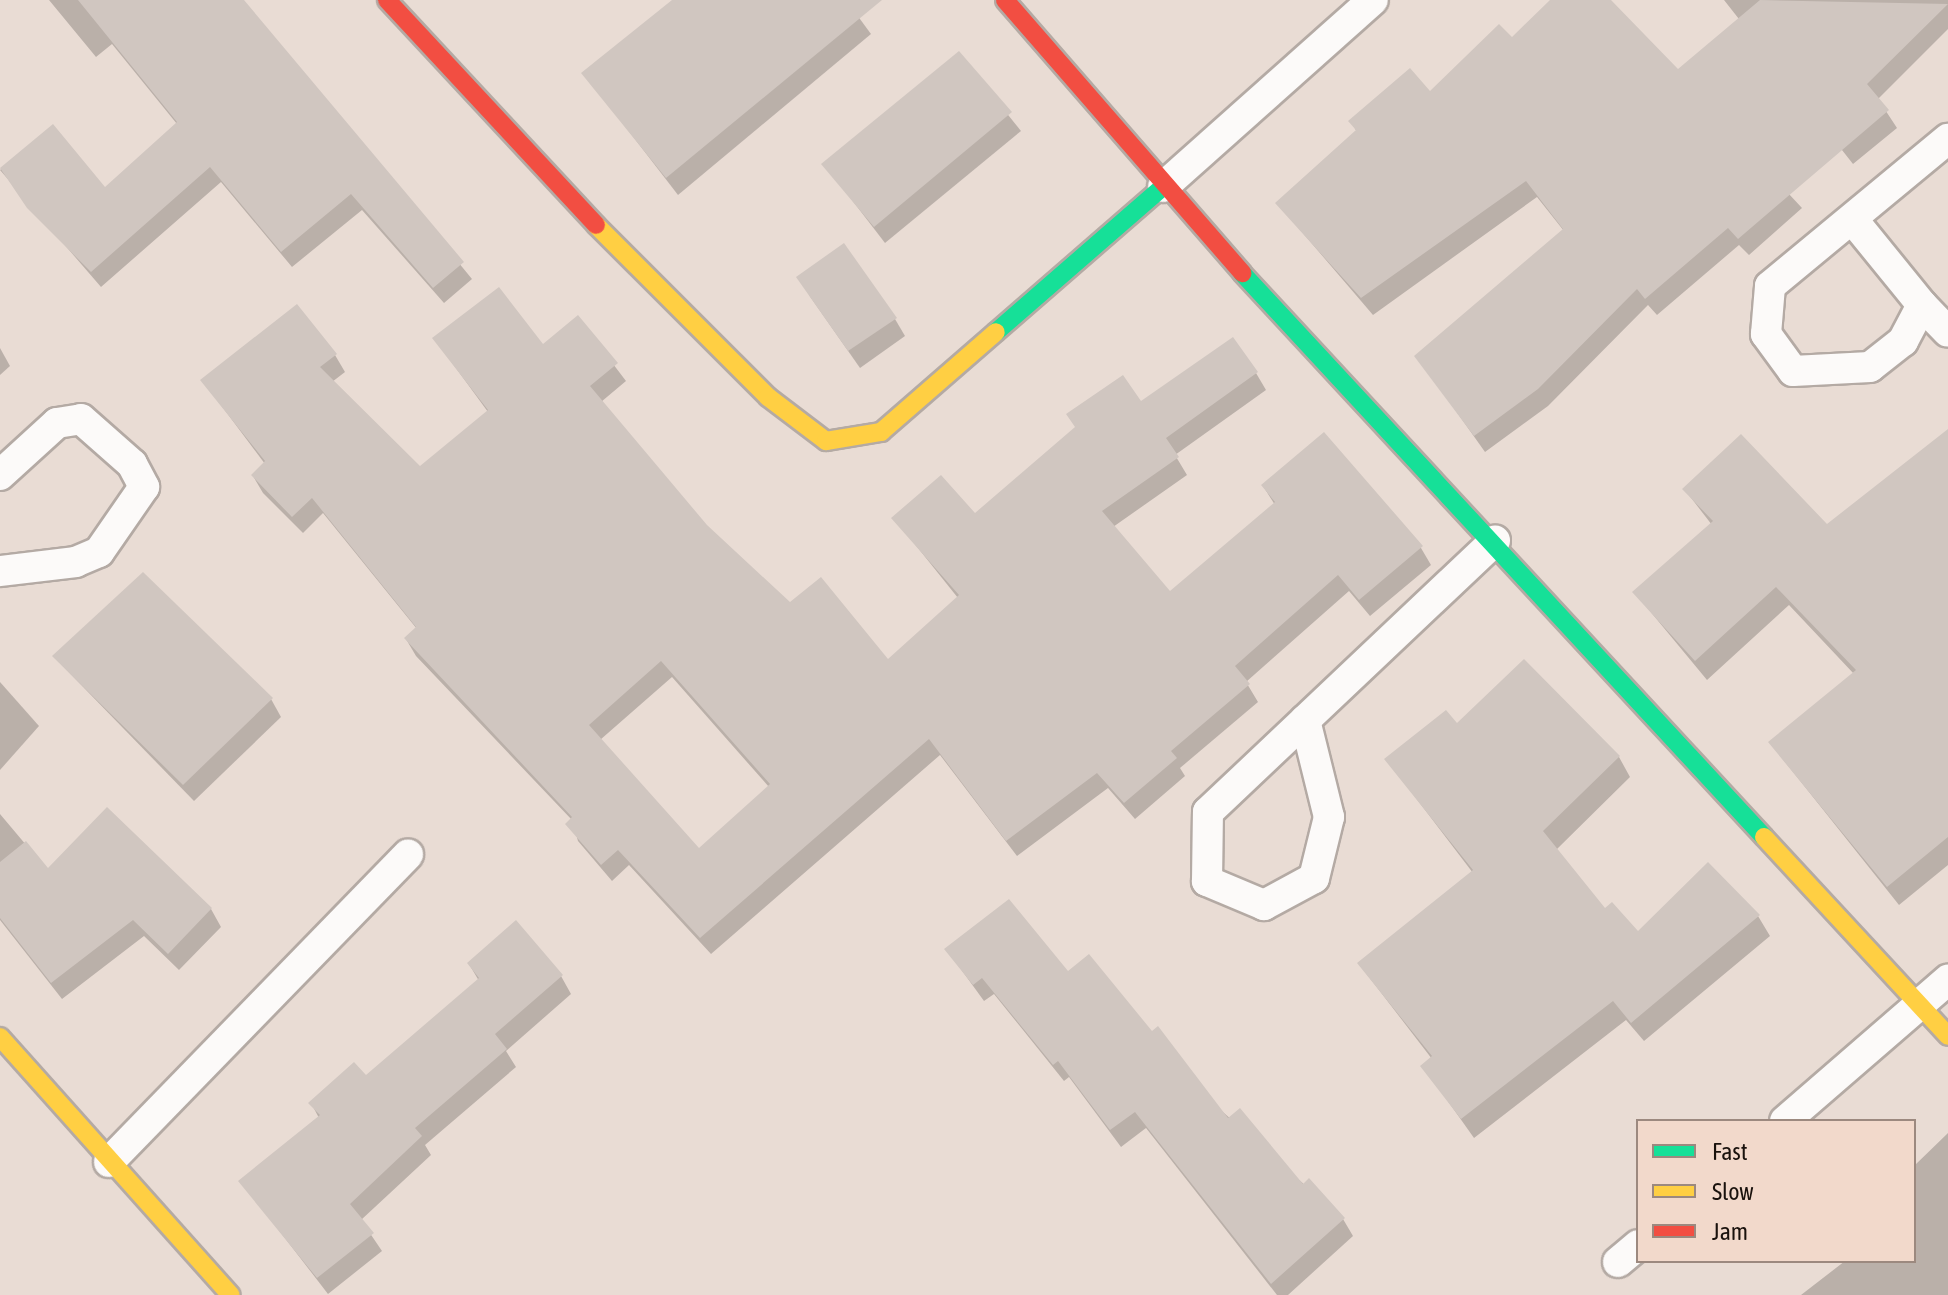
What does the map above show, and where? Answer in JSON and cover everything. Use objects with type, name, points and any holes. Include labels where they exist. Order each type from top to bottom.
[{"type":"street","points":[[387,0],[521,150],[768,397],[826,441],[881,432],[1163,187]]},
{"type":"street","points":[[1005,0],[1163,187],[1495,541],[1948,1036]]},
{"type":"street","points":[[0,1037],[231,1295]]},
{"type":"lane","points":[[1163,187],[1373,0]]},
{"type":"lane","points":[[1922,305],[1903,341],[1870,367],[1793,371],[1766,334],[1770,286],[1948,139]]},
{"type":"lane","points":[[1853,220],[1948,332]]},
{"type":"lane","points":[[0,475],[57,423],[81,419],[132,464],[144,487],[99,552],[76,562],[0,571]]},
{"type":"lane","points":[[1305,720],[1329,817],[1314,878],[1264,905],[1207,881],[1208,812],[1305,720],[1495,541]]},
{"type":"lane","points":[[109,1162],[408,855]]},
{"type":"lane","points":[[1787,1119],[1948,980]]},
{"type":"building","points":[[78,0],[244,0],[464,262],[433,288],[351,194],[281,252],[210,167],[91,272],[27,208],[0,168],[53,124],[105,187],[177,122]]},
{"type":"building","points":[[672,0],[882,0],[666,178],[581,73]]},
{"type":"building","points":[[1550,0],[1611,0],[1678,69],[1760,0],[1948,4],[1867,84],[1889,110],[1738,239],[1728,228],[1645,299],[1637,289],[1538,389],[1474,436],[1414,356],[1563,229],[1526,181],[1361,298],[1275,203],[1356,130],[1348,121],[1410,68],[1430,91],[1499,24],[1512,37]]},
{"type":"building","points":[[959,51],[1012,112],[874,227],[821,164]]},
{"type":"building","points":[[844,243],[897,318],[848,351],[796,277]]},
{"type":"building","points":[[499,287],[543,344],[578,315],[618,363],[590,386],[707,525],[790,602],[821,577],[888,659],[959,595],[891,518],[941,475],[975,513],[1075,427],[1066,414],[1123,375],[1141,401],[1233,337],[1258,372],[1166,438],[1179,457],[1102,511],[1170,591],[1275,502],[1261,485],[1324,432],[1423,546],[1359,600],[1338,575],[1235,666],[1250,684],[1171,751],[1177,758],[1124,803],[1097,773],[1006,841],[929,739],[700,938],[618,850],[601,865],[565,824],[572,817],[404,638],[416,627],[312,498],[292,517],[251,475],[265,461],[200,380],[297,304],[337,354],[320,367],[420,466],[488,410],[432,338]],"holes":[[[661,661],[770,784],[699,848],[589,725]]]},
{"type":"building","points":[[1948,429],[1948,837],[1887,887],[1768,742],[1856,670],[1776,587],[1695,661],[1632,592],[1713,521],[1682,489],[1741,434],[1827,524]]},
{"type":"building","points":[[143,572],[273,698],[183,785],[52,656]]},
{"type":"building","points":[[1524,659],[1620,756],[1543,831],[1605,908],[1612,902],[1638,931],[1708,862],[1760,915],[1631,1023],[1613,1001],[1461,1119],[1420,1066],[1432,1056],[1357,963],[1473,870],[1384,759],[1446,710],[1457,723]]},
{"type":"building","points":[[107,807],[212,908],[168,954],[133,920],[51,983],[0,918],[0,862],[26,841],[48,868]]},
{"type":"building","points":[[1009,899],[1068,971],[1089,954],[1152,1031],[1158,1026],[1228,1118],[1240,1108],[1303,1184],[1309,1178],[1345,1218],[1271,1284],[1135,1112],[1110,1130],[1058,1061],[1053,1065],[982,978],[973,985],[944,949]]},
{"type":"building","points":[[516,920],[563,975],[495,1034],[507,1049],[415,1128],[422,1136],[350,1204],[374,1233],[317,1278],[238,1181],[320,1115],[308,1103],[354,1062],[366,1075],[479,978],[467,963]]},
{"type":"traffic: fast","points":[[996,332],[1163,187]]},
{"type":"traffic: fast","points":[[1242,273],[1764,837]]},
{"type":"traffic: slow","points":[[596,225],[768,397],[826,441],[881,432],[996,332]]},
{"type":"traffic: slow","points":[[1764,837],[1948,1036]]},
{"type":"traffic: slow","points":[[0,1037],[231,1295]]},
{"type":"traffic: jam","points":[[387,0],[596,225]]},
{"type":"traffic: jam","points":[[1005,0],[1242,273]]}]
